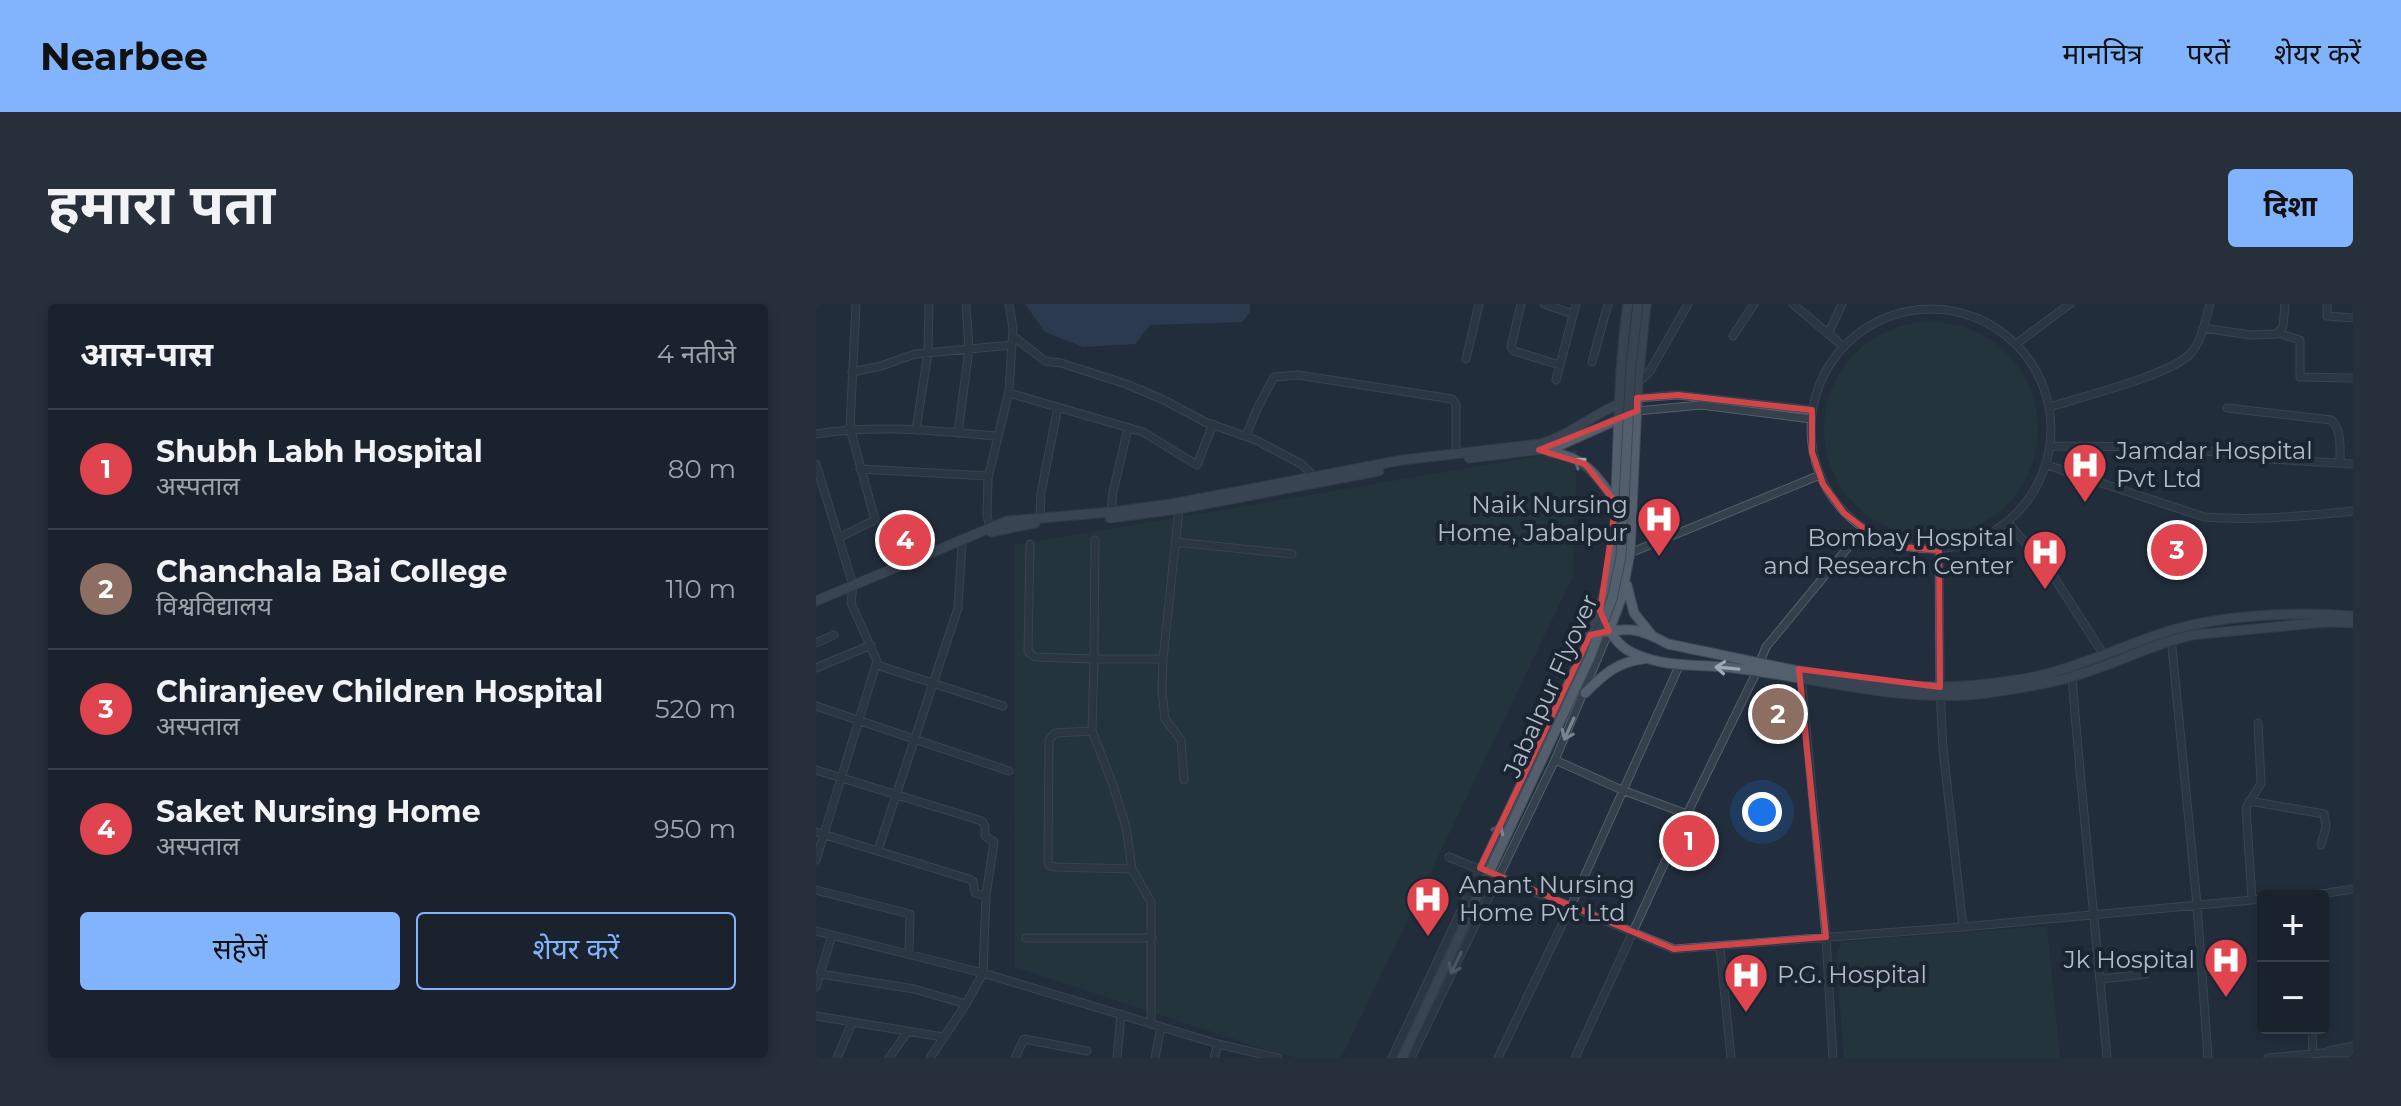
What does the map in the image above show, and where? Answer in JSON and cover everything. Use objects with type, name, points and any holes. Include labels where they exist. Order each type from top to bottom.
[{"type":"main road","points":[[1590,635],[1606,591],[1614,550],[1620,382],[1628,304]]},
{"type":"main road","name":"Jabalpur Flyover","points":[[1402,1058],[1590,657],[1612,599],[1621,557],[1631,365],[1638,304]]},
{"type":"main road","points":[[1609,631],[1627,577],[1630,553],[1638,382],[1646,304]]},
{"type":"main road","points":[[816,601],[962,544],[1007,521],[1171,504],[1402,460],[1513,448],[1558,439],[1619,402],[1637,398]]},
{"type":"main road","points":[[816,607],[854,587],[990,530],[1030,523],[1179,509],[1416,464],[1539,450],[1567,443],[1637,411]]},
{"type":"main road","points":[[1539,450],[1563,454],[1585,464],[1616,503]]},
{"type":"main road","points":[[1627,577],[1629,600],[1634,613],[1651,634]]},
{"type":"main road","points":[[1600,611],[1609,631],[1624,649],[1647,658],[1665,663],[1758,666]]},
{"type":"main road","points":[[1940,692],[2017,680],[2107,659],[2202,624],[2257,617],[2353,616]]},
{"type":"main road","points":[[2170,636],[2326,622],[2353,623]]},
{"type":"main road","points":[[1590,635],[1633,628],[1668,644],[1880,692],[1987,693],[2072,677],[2107,659]]},
{"type":"main road","points":[[1585,693],[1614,667],[1647,658]]},
{"type":"street","points":[[840,537],[875,520],[850,428],[856,304]]},
{"type":"street","points":[[916,430],[928,352],[929,304]]},
{"type":"street","points":[[958,433],[969,349],[966,304]]},
{"type":"street","points":[[990,530],[987,514],[988,476],[1009,393],[1012,340],[1009,304]]},
{"type":"street","points":[[1466,359],[1479,304]]},
{"type":"street","points":[[1521,304],[1511,347],[1514,351],[1560,365]]},
{"type":"street","points":[[1544,304],[1573,314]]},
{"type":"street","points":[[1556,380],[1576,304]]},
{"type":"street","points":[[1592,362],[1608,304]]},
{"type":"street","points":[[1620,382],[1638,382],[1650,371],[1688,304]]},
{"type":"street","points":[[1733,336],[1754,304]]},
{"type":"street","points":[[1793,304],[1844,347]]},
{"type":"street","points":[[1828,334],[1842,304]]},
{"type":"street","points":[[1897,304],[1899,314]]},
{"type":"street","points":[[2016,344],[2070,304]]},
{"type":"street","points":[[2050,407],[2180,363],[2190,354],[2203,328],[2210,304]]},
{"type":"street","points":[[2278,333],[2283,327],[2285,304]]},
{"type":"street","points":[[2327,304],[2327,316],[2353,318]]},
{"type":"street","points":[[1940,309],[1971,315],[1998,329],[2016,344],[2039,374],[2050,407],[2053,434],[2047,465],[2025,506],[2008,523],[1976,542],[1939,550],[1904,547],[1871,534],[1844,513],[1823,484],[1812,452],[1811,414],[1818,387],[1832,359],[1853,337],[1879,320],[1899,314],[1909,310],[1940,309]]},
{"type":"street","points":[[2203,328],[2251,335],[2278,333],[2300,340],[2300,377],[2353,378]]},
{"type":"street","points":[[852,372],[928,352],[969,349],[1012,340],[1045,361],[1061,363],[1126,384],[1246,436],[1301,464],[1315,477]]},
{"type":"street","points":[[1246,436],[1274,377],[1298,375],[1452,399],[1456,404],[1456,454]]},
{"type":"street","points":[[1009,393],[1143,432],[1197,465],[1213,424]]},
{"type":"street","points":[[1637,398],[1678,395],[1811,414]]},
{"type":"street","points":[[1637,411],[1701,405],[1811,414]]},
{"type":"street","points":[[1040,516],[1041,493],[1058,407]]},
{"type":"street","points":[[2227,408],[2331,420],[2336,424],[2339,435],[2340,463]]},
{"type":"street","points":[[816,434],[850,428],[997,436]]},
{"type":"street","points":[[1111,512],[1128,428]]},
{"type":"street","points":[[2051,446],[2173,447],[2271,459],[2353,464]]},
{"type":"street","points":[[816,464],[854,587],[851,603],[877,657],[842,777],[820,833],[816,860]]},
{"type":"street","points":[[2047,465],[2204,517],[2295,517],[2353,511]]},
{"type":"street","points":[[860,469],[988,476]]},
{"type":"street","points":[[1630,553],[1820,475]]},
{"type":"street","points":[[1179,509],[1163,659],[1163,715],[1181,740],[1184,780]]},
{"type":"street","points":[[2008,523],[2050,571],[2107,659]]},
{"type":"street","points":[[1575,1058],[1766,647],[1864,528]]},
{"type":"street","points":[[1095,540],[1092,731],[1126,827],[1132,869],[1151,902],[1151,1024]]},
{"type":"street","points":[[1175,542],[1292,554]]},
{"type":"street","points":[[878,850],[958,608],[962,544]]},
{"type":"street","points":[[1030,544],[1028,652],[1035,657],[1163,659]]},
{"type":"street","points":[[1939,550],[1943,749],[1963,927]]},
{"type":"street","points":[[1411,1058],[1555,760],[1609,631]]},
{"type":"street","points":[[816,643],[834,635]]},
{"type":"street","points":[[1392,1058],[1590,635]]},
{"type":"street","points":[[2170,636],[2197,905],[2208,1058]]},
{"type":"street","points":[[816,668],[871,645]]},
{"type":"street","points":[[1498,1058],[1571,906],[1680,664]]},
{"type":"street","points":[[877,665],[1003,706]]},
{"type":"street","points":[[1801,674],[1826,937],[1833,1058]]},
{"type":"street","points":[[2072,677],[2107,1058]]},
{"type":"street","points":[[816,706],[1009,771]]},
{"type":"street","points":[[2252,899],[2246,815],[2249,801],[2261,783],[2258,723]]},
{"type":"street","points":[[1092,731],[1059,732],[1050,737],[1048,862],[1056,867],[1132,869]]},
{"type":"street","points":[[1555,760],[1687,814]]},
{"type":"street","points":[[816,770],[984,823],[985,836],[994,842],[986,895],[983,973],[930,1058]]},
{"type":"street","points":[[2249,801],[2324,814],[2326,827],[2321,845]]},
{"type":"street","points":[[820,833],[971,880],[975,893],[986,895]]},
{"type":"street","points":[[1449,857],[1674,949],[1963,927],[2257,899]]},
{"type":"street","points":[[2329,893],[2353,889]]},
{"type":"street","points":[[816,890],[910,914],[909,954]]},
{"type":"street","points":[[816,931],[983,973],[1251,1055],[1278,1058]]},
{"type":"street","points":[[816,987],[832,935]]},
{"type":"street","points":[[1026,938],[1152,938]]},
{"type":"street","points":[[1720,947],[1731,1058]]},
{"type":"street","points":[[821,974],[914,989],[966,1004]]},
{"type":"street","points":[[2101,979],[2146,974]]},
{"type":"street","points":[[1117,1058],[1121,1014]]},
{"type":"street","points":[[816,1016],[943,1037]]},
{"type":"street","points":[[837,1058],[852,1023]]},
{"type":"street","points":[[1155,1058],[1161,1027]]},
{"type":"street","points":[[889,1058],[908,1031]]},
{"type":"street","points":[[2312,1034],[2313,1054]]},
{"type":"street","points":[[1015,1058],[1024,1039],[1087,1051]]},
{"type":"street","points":[[1214,1058],[1218,1044]]},
{"type":"street","points":[[2323,1053],[2353,1046]]},
{"type":"street","points":[[2268,1058],[2353,1053]]},
{"type":"highlighted area","points":[[1678,395],[1812,410],[1812,452],[1823,484],[1844,513],[1871,534],[1904,547],[1939,550],[1940,687],[1799,669],[1826,937],[1674,949],[1480,868],[1590,635],[1609,631],[1600,611],[1616,503],[1585,464],[1539,450],[1637,411],[1637,398]]},
{"type":"green space","points":[[1931,322],[1972,330],[2007,353],[2030,388],[2038,429],[2030,470],[2007,505],[1972,528],[1931,536],[1890,528],[1855,505],[1832,470],[1824,429],[1832,388],[1855,353],[1890,330]]},
{"type":"green space","points":[[1577,450],[1573,576],[1341,1058],[1298,1058],[1267,1050],[1015,967],[1014,545]]},
{"type":"green space","points":[[2047,926],[2060,1058],[1844,1058],[1836,956],[1842,942]]},
{"type":"water","points":[[1025,304],[1250,304],[1250,312],[1242,322],[1150,325],[1135,344],[1083,347],[1045,332]]},
{"type":"place","name":"Jamdar Hospital Pvt Ltd","points":[[2085,504]]},
{"type":"place","name":"Saket Nursing Home","points":[[905,540]]},
{"type":"place","name":"Chiranjeev Children Hospital","points":[[2177,550]]},
{"type":"place","name":"Naik Nursing Home, Jabalpur","points":[[1659,558]]},
{"type":"place","name":"Bombay Hospital and Research Center","points":[[2045,591]]},
{"type":"place","name":"Chanchala Bai College","points":[[1778,714]]},
{"type":"place","name":"Shubh Labh Hospital","points":[[1689,841]]},
{"type":"place","name":"Anant Nursing Home Pvt Ltd","points":[[1428,938]]},
{"type":"place","name":"Jk Hospital","points":[[2226,999]]},
{"type":"place","name":"P.G. Hospital","points":[[1746,1014]]}]
